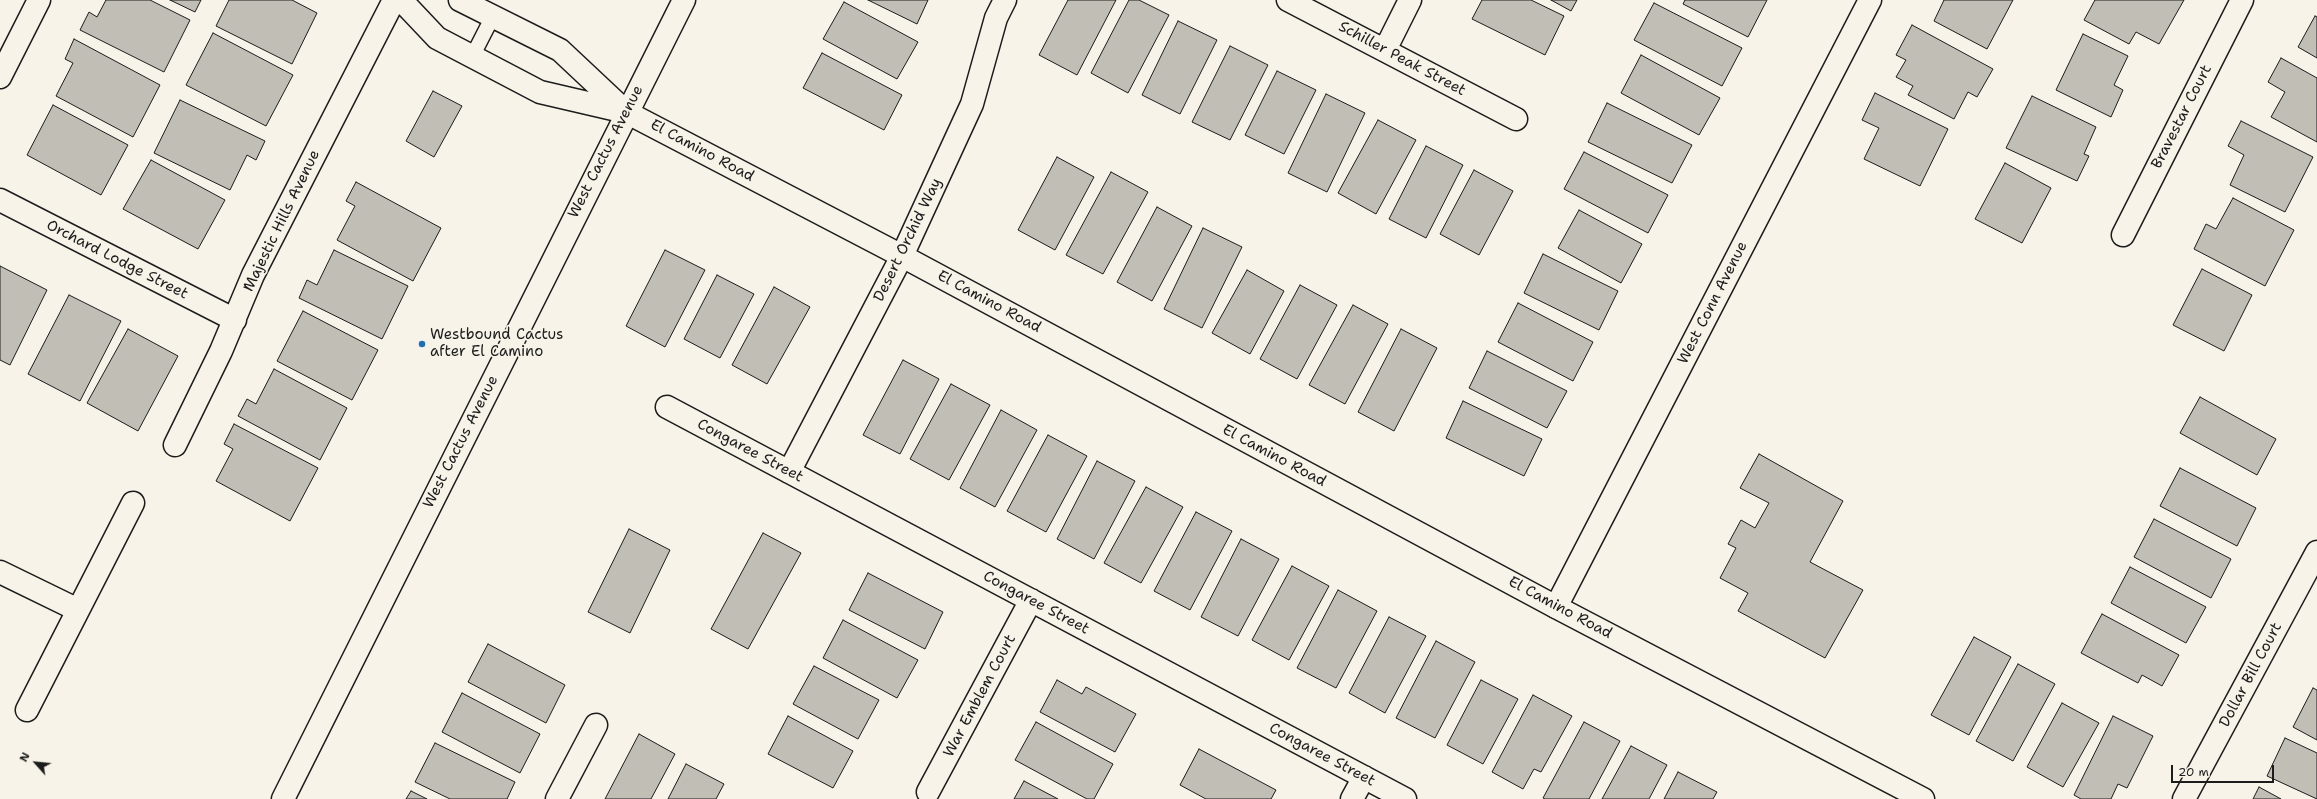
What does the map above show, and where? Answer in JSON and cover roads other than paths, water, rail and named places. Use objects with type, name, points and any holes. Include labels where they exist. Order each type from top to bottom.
[{"type":"street","points":[[0,77],[39,0]]},
{"type":"street","name":"Majestic Hills Avenue","points":[[175,445],[235,320],[253,275],[394,0]]},
{"type":"street","name":"El Camino Road","points":[[401,0],[437,38],[472,57],[540,92],[626,112],[902,256],[1556,607],[1923,799]]},
{"type":"street","name":"El Camino Road","points":[[460,0],[560,50],[626,112]]},
{"type":"street","name":"West Cactus Avenue","points":[[283,799],[626,112],[684,0]]},
{"type":"street","name":"Desert Orchid Way","points":[[789,472],[902,256],[972,104],[996,18],[1005,0]]},
{"type":"street","name":"Schiller Peak Street","points":[[1288,0],[1516,119]]},
{"type":"street","points":[[1385,50],[1410,0]]},
{"type":"street","name":"West Conn Avenue","points":[[1556,607],[1870,0]]},
{"type":"street","name":"Bravestar Court","points":[[2122,235],[2242,0]]},
{"type":"street","name":"Orchard Lodge Street","points":[[0,200],[235,320]]},
{"type":"street","name":"Congaree Street","points":[[667,407],[1405,799]]},
{"type":"street","points":[[27,710],[133,503]]},
{"type":"street","name":"Dollar Bill Court","points":[[2184,799],[2317,552]]},
{"type":"street","points":[[0,572],[78,610]]},
{"type":"street","name":"War Emblem Court","points":[[928,792],[1032,600]]},
{"type":"street","points":[[557,799],[596,725]]},
{"type":"street","points":[[1352,799],[1364,777]]},
{"type":"lane","points":[[472,57],[493,16]]},
{"type":"place","name":"Westbound Cactus after El Camino","points":[[422,344]]}]
